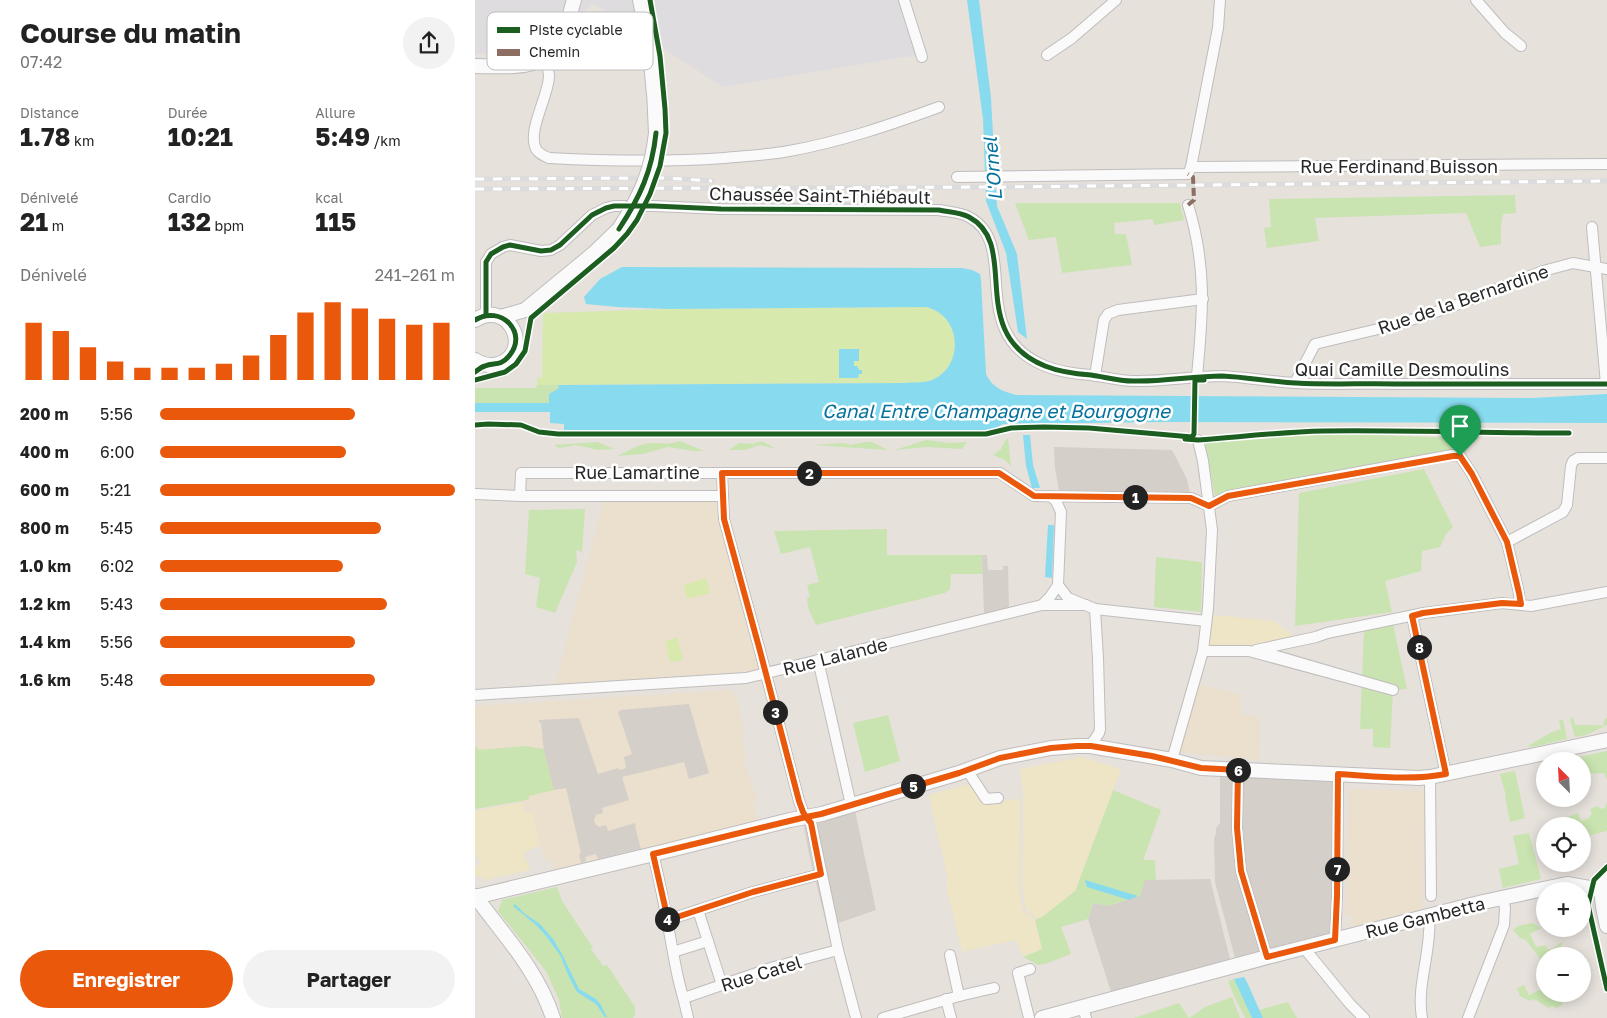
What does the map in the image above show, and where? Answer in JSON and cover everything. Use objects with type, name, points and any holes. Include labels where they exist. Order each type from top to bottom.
[{"type":"main road","points":[[570,12],[574,0]]},
{"type":"main road","points":[[501,317],[525,310],[593,254],[619,229],[635,204],[647,179],[654,153],[656,109],[652,70]]},
{"type":"main road","points":[[515,334],[525,310]]},
{"type":"main road","points":[[479,366],[502,362],[511,355],[515,345],[515,334],[512,326],[501,317],[494,315],[481,318]]},
{"type":"main road","points":[[553,1018],[543,991],[531,970],[475,897],[806,817],[967,770],[1000,758],[1027,752],[1091,746],[1173,757],[1201,768],[1371,777],[1430,777],[1607,740]]},
{"type":"main road","points":[[1607,875],[1601,899],[1607,926]]},
{"type":"main road","name":"Rue Gambetta","points":[[1042,1018],[1085,1012],[1267,957],[1503,898],[1567,884],[1604,891]]},
{"type":"street","points":[[904,0],[923,57]]},
{"type":"street","points":[[1047,55],[1072,38],[1116,0]]},
{"type":"street","points":[[1190,170],[1218,28],[1220,0]]},
{"type":"street","points":[[1476,0],[1505,33],[1521,46]]},
{"type":"street","points":[[548,70],[549,77],[534,142],[540,154],[549,158],[615,162],[704,159],[788,151],[837,140],[903,121],[939,107]]},
{"type":"street","name":"Rue Ferdinand Buisson","points":[[957,177],[1190,170],[1607,164]]},
{"type":"street","points":[[1188,205],[1200,254],[1203,299],[1203,320],[1197,376]]},
{"type":"street","name":"Chaussée Saint-Thiébault","points":[[481,318],[486,262],[491,254],[510,245],[541,251],[551,250],[560,245],[598,210],[614,206],[721,209],[939,210],[962,214],[977,222],[987,237],[995,264],[998,311],[1003,329],[1014,344],[1030,357],[1045,366],[1065,372],[1132,381],[1197,376]]},
{"type":"street","points":[[1592,228],[1607,384]]},
{"type":"street","name":"Rue de la Bernardine","points":[[1295,384],[1315,344],[1395,325],[1443,310],[1543,272],[1573,263],[1607,269]]},
{"type":"street","points":[[1095,376],[1104,320],[1111,312],[1203,299]]},
{"type":"street","name":"Quai Camille Desmoulins","points":[[1197,376],[1229,376],[1295,384],[1607,384]]},
{"type":"street","points":[[1173,757],[1203,651],[1206,621],[1212,530],[1203,461],[1198,440]]},
{"type":"street","points":[[1209,506],[1228,496],[1460,456],[1469,468],[1507,542],[1521,604]]},
{"type":"street","points":[[1507,542],[1563,512],[1567,505],[1573,461],[1579,458],[1607,458]]},
{"type":"street","name":"Rue Lamartine","points":[[520,496],[521,473],[999,473],[1034,496],[1191,498],[1209,506]]},
{"type":"street","points":[[722,473],[724,519],[799,801],[803,812],[811,823],[838,950],[856,1018]]},
{"type":"street","name":"Rue Lamartine","points":[[475,494],[520,496],[722,496]]},
{"type":"street","points":[[1042,605],[1058,585],[1061,512],[1056,501],[1050,496]]},
{"type":"street","points":[[1058,585],[1068,598],[1090,607],[1206,621]]},
{"type":"street","points":[[1203,651],[1249,651],[1393,690],[1256,650],[1317,637],[1327,632],[1423,613],[1502,603],[1531,606],[1607,592]]},
{"type":"street","name":"Rue Lalande","points":[[475,695],[746,678],[1042,605],[1090,607]]},
{"type":"street","points":[[1090,607],[1098,658],[1099,731],[1105,749]]},
{"type":"street","points":[[1412,616],[1446,774]]},
{"type":"street","points":[[818,660],[851,805]]},
{"type":"street","points":[[1091,746],[1099,731]]},
{"type":"street","points":[[967,770],[986,799],[998,798]]},
{"type":"street","points":[[1238,770],[1237,828],[1241,871],[1267,957]]},
{"type":"street","points":[[1335,940],[1338,774]]},
{"type":"street","points":[[1430,777],[1431,896]]},
{"type":"street","points":[[653,854],[668,920],[677,975],[688,1018]]},
{"type":"street","points":[[668,920],[753,892],[821,874]]},
{"type":"street","points":[[1468,1018],[1504,925],[1505,908],[1503,898]]},
{"type":"street","points":[[698,910],[722,984]]},
{"type":"street","points":[[1422,1018],[1420,1007],[1429,916]]},
{"type":"street","points":[[673,952],[708,940]]},
{"type":"street","points":[[1304,948],[1363,1018]]},
{"type":"street","name":"Rue Catel","points":[[684,998],[774,967],[838,950]]},
{"type":"street","points":[[950,955],[959,996]]},
{"type":"street","points":[[1029,1018],[1018,973],[1030,969]]},
{"type":"street","points":[[883,1018],[946,999],[994,988]]},
{"type":"street","points":[[946,999],[951,1018]]},
{"type":"shaded area","points":[[475,0],[907,0],[924,54],[723,87],[653,42],[653,12],[606,12],[592,3],[584,12],[487,12],[487,54],[475,54]]},
{"type":"shaded area","points":[[1054,447],[1172,450],[1187,479],[1191,498],[1060,496],[1055,469]]},
{"type":"shaded area","points":[[605,496],[722,496],[766,673],[559,690],[556,681]]},
{"type":"shaded area","points":[[982,555],[987,555],[988,570],[1003,570],[1003,566],[1008,566],[1009,608],[984,614]]},
{"type":"shaded area","points":[[1197,684],[1241,695],[1242,715],[1261,716],[1259,760],[1179,752]]},
{"type":"shaded area","points":[[731,690],[738,700],[744,737],[741,738],[747,761],[744,762],[758,801],[753,803],[757,820],[643,850],[555,870],[553,860],[545,862],[533,813],[524,814],[521,801],[475,809],[475,747],[478,747],[475,728],[475,706]]},
{"type":"shaded area","points":[[689,704],[709,773],[689,779],[684,762],[622,777],[629,800],[602,808],[603,813],[596,815],[595,824],[599,827],[606,825],[608,831],[635,823],[641,849],[598,859],[596,854],[585,857],[586,861],[581,863],[579,854],[581,853],[566,788],[554,790],[544,751],[539,720],[579,718],[598,774],[618,768],[620,770],[626,768],[624,757],[632,754],[618,712],[621,710]]},
{"type":"shaded area","points":[[1220,772],[1341,779],[1341,946],[1239,973],[1215,882],[1214,839],[1216,828],[1220,823]]},
{"type":"shaded area","points":[[1348,789],[1424,791],[1422,910],[1351,927],[1352,915],[1345,916]]},
{"type":"shaded area","points":[[854,806],[876,910],[827,927],[803,821]]},
{"type":"shaded area","points":[[1210,879],[1230,959],[1111,992],[1088,919],[1093,903],[1108,906],[1140,896],[1145,880]]},
{"type":"green space","points":[[1515,195],[1516,213],[1503,214],[1501,244],[1480,247],[1466,213],[1315,218],[1319,241],[1267,248],[1264,228],[1271,227],[1269,199]]},
{"type":"green space","points":[[1015,203],[1180,203],[1184,220],[1154,225],[1153,219],[1114,223],[1115,234],[1126,234],[1132,265],[1062,273],[1056,237],[1029,240]]},
{"type":"green space","points":[[926,307],[938,312],[947,321],[953,331],[955,343],[949,366],[940,375],[926,382],[537,385],[537,378],[542,378],[543,313],[668,309]]},
{"type":"green space","points":[[537,385],[558,385],[559,388],[549,404],[475,403],[475,388],[536,388]]},
{"type":"green space","points":[[1324,433],[1457,438],[1451,451],[1215,496],[1205,442]]},
{"type":"green space","points":[[1008,438],[1011,466],[1005,460],[993,455],[1001,449]]},
{"type":"green space","points":[[927,440],[949,443],[967,442],[962,449],[927,447],[894,450]]},
{"type":"green space","points":[[680,441],[704,451],[668,447],[643,454],[617,456],[643,444]]},
{"type":"green space","points":[[597,442],[615,449],[598,450],[576,445],[559,448],[554,445]]},
{"type":"green space","points":[[763,442],[777,449],[760,445],[745,450],[729,450],[739,443],[753,444]]},
{"type":"green space","points":[[872,442],[888,450],[813,445],[843,443],[851,445]]},
{"type":"green space","points":[[1424,469],[1453,527],[1446,534],[1440,547],[1422,551],[1421,571],[1385,581],[1392,612],[1295,626],[1299,493]]},
{"type":"green space","points":[[585,509],[582,552],[576,550],[577,562],[555,613],[536,607],[540,578],[525,574],[529,510]]},
{"type":"green space","points":[[887,529],[887,555],[982,555],[983,574],[951,574],[950,589],[945,593],[816,625],[808,608],[807,598],[810,597],[807,585],[819,582],[810,547],[781,554],[774,531]]},
{"type":"green space","points":[[1156,557],[1202,562],[1201,612],[1154,607]]},
{"type":"green space","points":[[706,578],[710,593],[687,599],[684,585]]},
{"type":"green space","points":[[1393,624],[1407,689],[1393,690],[1390,748],[1373,747],[1373,729],[1360,729],[1364,631]]},
{"type":"green space","points":[[677,637],[683,660],[670,662],[665,641]]},
{"type":"green space","points":[[888,715],[900,761],[865,772],[853,723]]},
{"type":"green space","points":[[1573,717],[1575,725],[1603,726],[1605,718],[1607,718],[1607,725],[1586,735],[1575,737],[1570,719]]},
{"type":"green space","points":[[1559,720],[1563,720],[1567,739],[1533,747],[1528,746],[1561,729]]},
{"type":"green space","points":[[526,746],[544,749],[554,790],[529,796],[529,799],[521,801],[475,809],[475,747],[478,747],[478,750]]},
{"type":"green space","points":[[1607,751],[1607,778],[1602,773],[1591,773],[1591,754]]},
{"type":"green space","points":[[1515,771],[1525,818],[1510,822],[1500,774]]},
{"type":"green space","points":[[1113,790],[1161,810],[1143,860],[1155,860],[1156,881],[1140,896],[1135,898],[1107,906],[1093,903],[1088,919],[1061,927],[1071,954],[1038,965],[1023,957],[1042,949],[1035,920],[1042,917],[1075,891]]},
{"type":"green space","points":[[1607,803],[1607,831],[1591,835],[1590,817],[1592,814],[1590,809],[1597,806],[1602,809],[1605,808]]},
{"type":"green space","points":[[1578,813],[1580,817],[1568,817]]},
{"type":"green space","points":[[1529,833],[1536,860],[1536,872],[1539,872],[1541,879],[1503,888],[1499,869],[1519,864],[1513,836]]},
{"type":"green space","points":[[557,887],[562,901],[593,948],[591,949],[603,966],[607,965],[635,1007],[633,1018],[562,1018],[559,1000],[546,971],[498,911],[502,900]]},
{"type":"green space","points":[[1532,923],[1536,925],[1536,931],[1530,934],[1536,947],[1536,953],[1526,940],[1520,938],[1513,930],[1518,926]]},
{"type":"green space","points":[[1564,940],[1560,947],[1555,947]]},
{"type":"green space","points":[[1234,979],[1253,1018],[1245,1018],[1234,996],[1228,981]]},
{"type":"green space","points":[[1524,985],[1529,995],[1536,992],[1536,1000],[1530,1001],[1520,996],[1517,988]]},
{"type":"green space","points":[[1232,997],[1240,1018],[1189,1018],[1205,1007]]},
{"type":"green space","points":[[1288,1002],[1297,1018],[1263,1018],[1259,1010]]},
{"type":"green space","points":[[1539,1002],[1562,1002],[1556,1008],[1552,1006],[1549,1008]]},
{"type":"green space","points":[[1179,1003],[1189,1018],[1134,1018]]},
{"type":"sand","points":[[1213,615],[1274,621],[1295,637],[1247,646],[1208,647]]},
{"type":"sand","points":[[1081,757],[1121,769],[1075,891],[1037,919],[1026,910],[1022,887],[1023,792],[1020,769]]},
{"type":"sand","points":[[970,784],[985,803],[1020,799],[1019,889],[1023,911],[1035,920],[1042,949],[1023,957],[1016,940],[962,952],[946,886],[948,879],[929,795]]},
{"type":"sand","points":[[522,802],[524,814],[533,813],[540,845],[523,854],[531,870],[486,880],[475,875],[475,867],[481,863],[475,854],[475,811]]},
{"type":"water","name":"L'Ornel","points":[[967,0],[979,0],[991,98],[997,206],[1017,254],[1027,339],[1018,332],[1006,253],[986,201],[983,119]]},
{"type":"water","name":"Canal Entre Champagne et Bourgogne","points":[[622,267],[962,268],[972,270],[980,274],[981,280],[986,374],[998,388],[1016,395],[1532,398],[1607,394],[1607,423],[1166,422],[1003,424],[986,433],[564,431],[564,424],[550,423],[550,412],[475,412],[475,403],[549,403],[549,394],[559,388],[558,385],[923,382],[940,375],[949,366],[953,355],[955,343],[953,331],[938,312],[926,307],[668,309],[586,304],[584,297],[600,279]]},
{"type":"water","points":[[839,349],[859,349],[859,361],[854,361],[854,366],[862,370],[862,374],[859,374],[858,378],[839,378]]},
{"type":"water","points":[[1023,435],[1030,435],[1033,465],[1040,488],[1032,488],[1026,466]]},
{"type":"water","points":[[1048,525],[1054,525],[1052,578],[1045,577]]},
{"type":"water","points":[[1085,880],[1138,896],[1129,900],[1087,887]]},
{"type":"water","points":[[515,904],[525,914],[540,924],[553,939],[579,989],[596,999],[607,1017],[605,1017],[596,1004],[577,992],[560,955],[536,925],[513,906]]},
{"type":"water","points":[[1244,977],[1263,1018],[1252,1018],[1234,979]]},
{"type":"railway","points":[[475,179],[666,178],[712,181]]},
{"type":"railway","points":[[475,189],[997,187],[1607,181]]},
{"type":"marked path","points":[[1188,174],[1193,177],[1194,200],[1188,205]]},
{"type":"cycle path","points":[[650,0],[652,12]]},
{"type":"cycle path","points":[[475,380],[505,372],[516,364],[525,351],[531,318],[614,248],[637,220],[650,194],[660,166],[666,133],[660,56],[653,17]]},
{"type":"cycle path","points":[[619,229],[644,183],[656,133]]},
{"type":"cycle path","points":[[486,315],[486,262],[491,254],[510,245],[541,251],[551,250],[560,245],[592,215],[614,206],[721,209],[939,210],[966,215],[984,230],[992,247],[999,312],[1006,333],[1021,351],[1045,366],[1056,370],[1133,381],[1222,376],[1322,384],[1607,384]]},
{"type":"cycle path","points":[[475,320],[485,316],[502,318],[514,330],[516,338],[514,347],[506,359],[500,363],[484,366],[475,372]]},
{"type":"cycle path","points":[[475,425],[521,425],[539,432],[558,434],[986,434],[1011,428],[1044,427],[1089,428],[1192,437],[1194,434],[1195,380],[1204,380]]},
{"type":"cycle path","points":[[1185,439],[1198,440],[1323,431],[1569,433]]},
{"type":"cycle path","points":[[1607,867],[1594,880],[1588,905],[1607,989]]},
{"type":"route","points":[[1460,456],[1228,496],[1209,506],[1191,498],[1034,496],[999,473],[722,473],[724,519],[799,801],[806,817],[653,854],[668,920],[753,892],[821,874],[811,823],[806,817],[959,773],[1000,758],[1051,748],[1091,746],[1152,756],[1201,768],[1238,770],[1237,828],[1241,871],[1267,957],[1335,940],[1338,774],[1419,778],[1446,774],[1412,616],[1502,603],[1521,604],[1507,542],[1472,474],[1460,456]]}]
